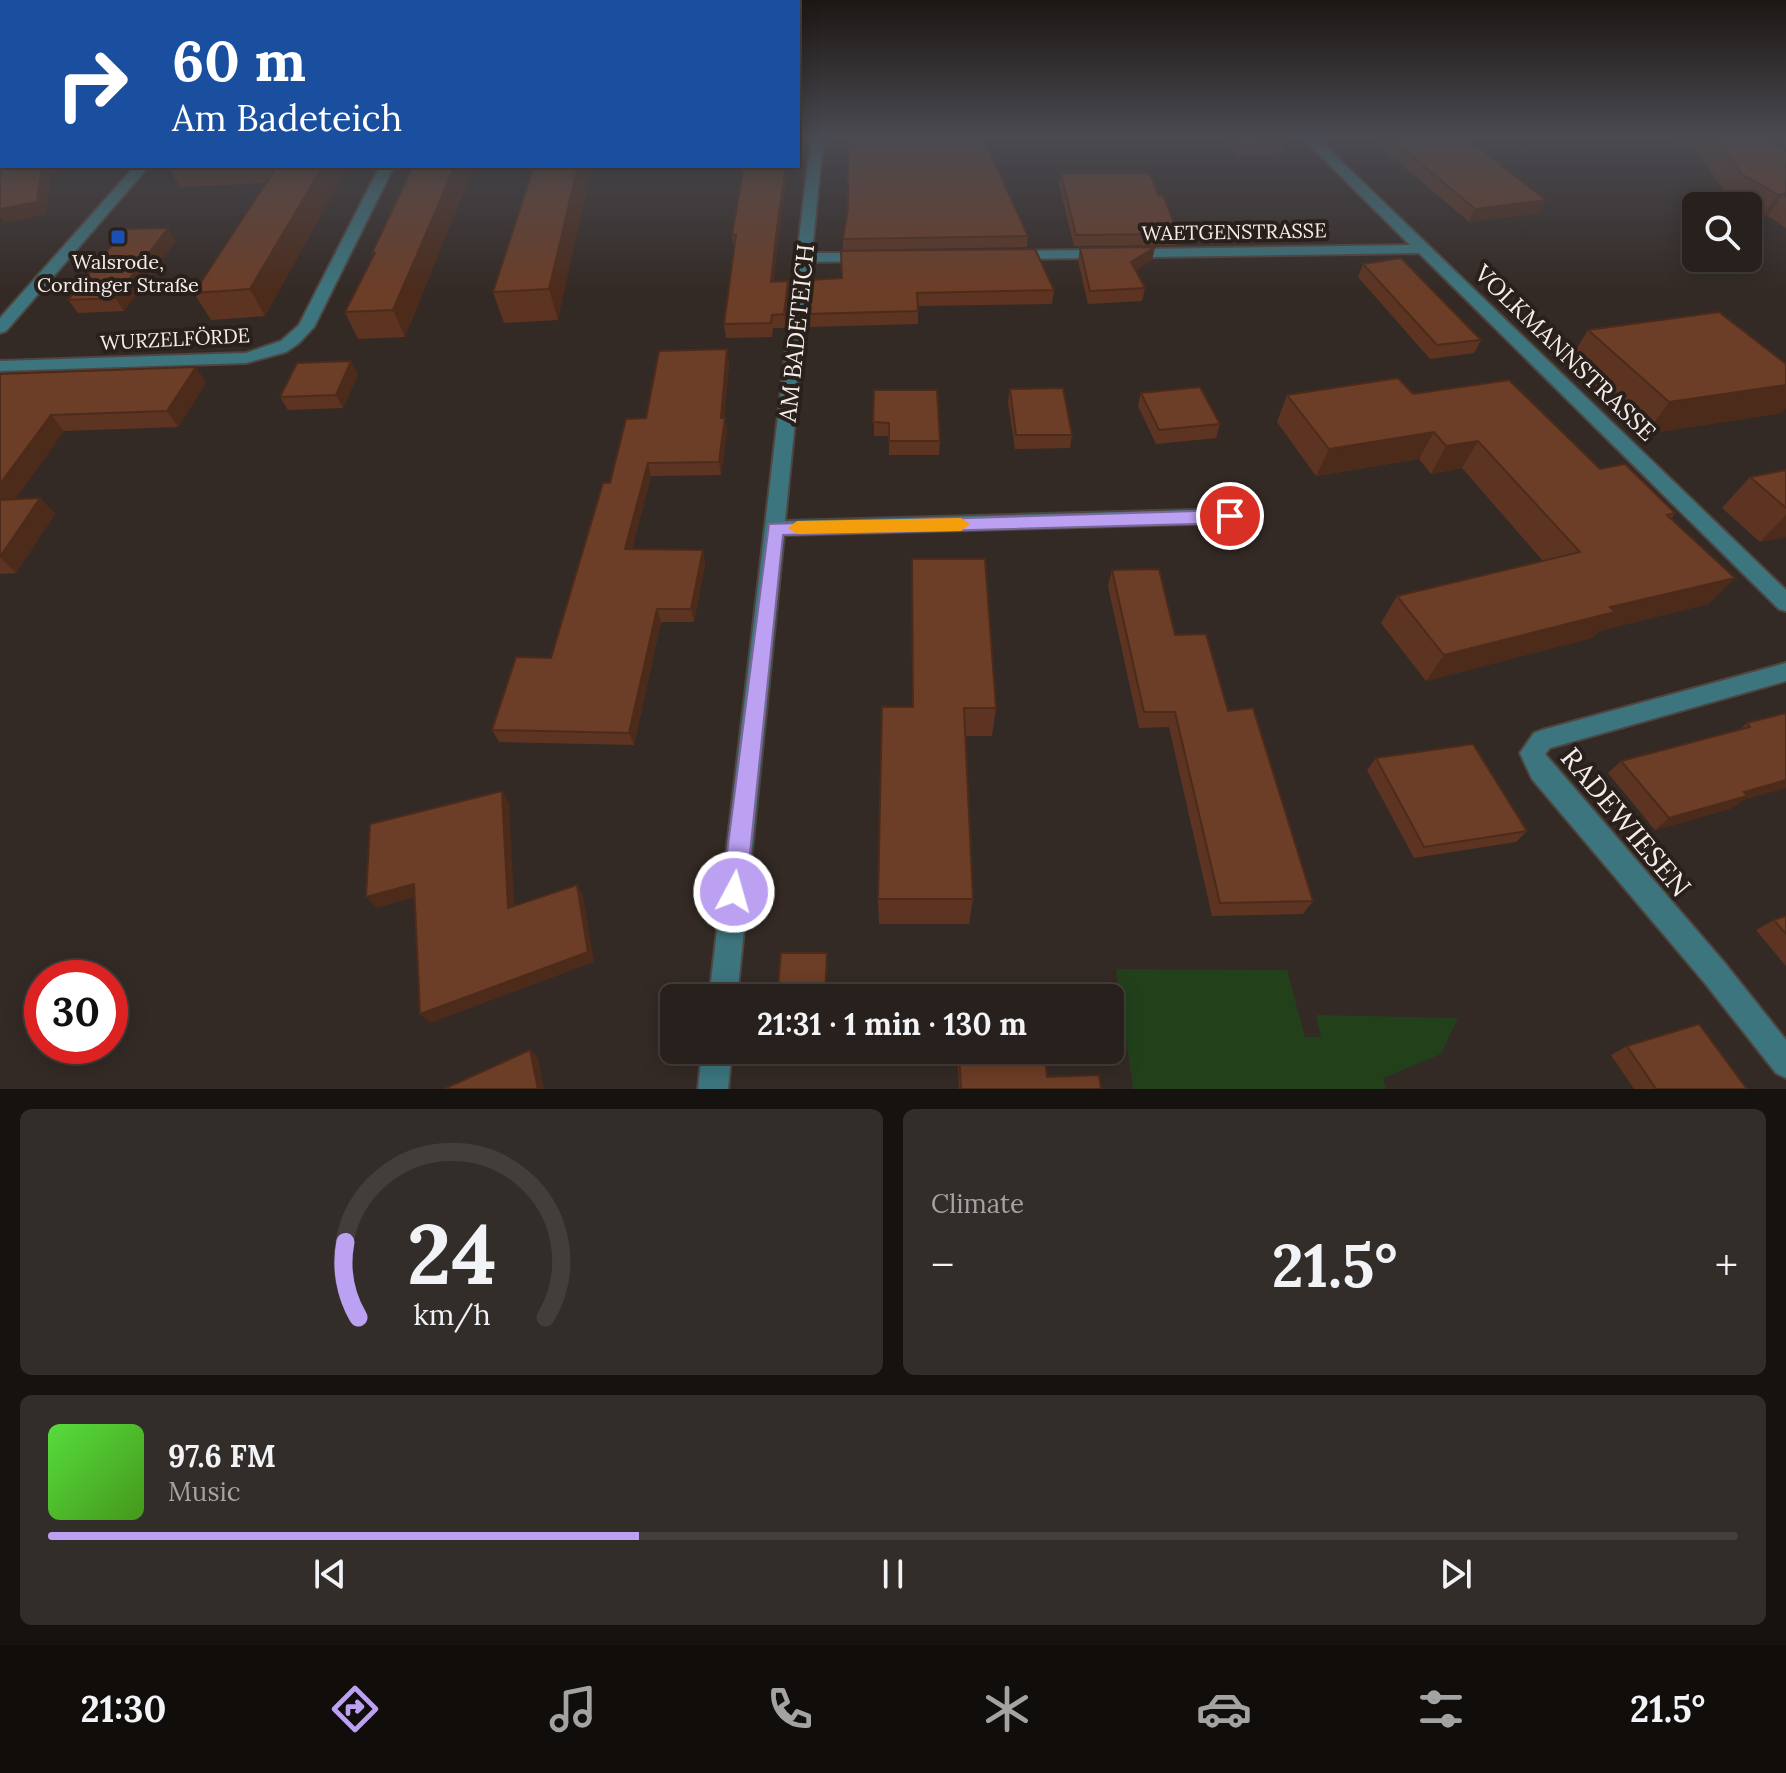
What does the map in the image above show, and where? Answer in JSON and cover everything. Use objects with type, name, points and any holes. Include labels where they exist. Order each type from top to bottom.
[{"type":"street","points":[[0,328],[122,189]]},
{"type":"street","name":"WURZELFÖRDE","points":[[0,366],[246,358],[294,343],[306,327],[376,189]]},
{"type":"street","name":"AM BADETEICH","points":[[725,984],[812,189]]},
{"type":"street","name":"VOLKMANNSTRASSE","points":[[1361,189],[1786,603]]},
{"type":"street","name":"WAETGENSTRASSE","points":[[995,255],[1423,249]]},
{"type":"street","points":[[805,258],[884,257]]},
{"type":"street","points":[[775,528],[1230,516]]},
{"type":"street","name":"RADEWIESEN","points":[[1786,672],[1542,740],[1532,753],[1541,771],[1714,972],[1786,1063]]},
{"type":"street","points":[[713,1089],[716,1064]]},
{"type":"green space","points":[[1116,969],[1287,970],[1305,1037],[1321,1037],[1316,1015],[1458,1018],[1441,1054],[1383,1078],[1386,1089],[1133,1089],[1124,1025],[1124,984],[1118,984]]},
{"type":"building","points":[[0,189],[39,189],[37,202],[0,209]]},
{"type":"building","points":[[262,189],[309,189],[250,289],[194,293]]},
{"type":"building","points":[[402,189],[445,189],[393,310],[345,312],[375,253],[372,253]]},
{"type":"building","points":[[527,189],[573,189],[549,289],[493,292]]},
{"type":"building","points":[[740,189],[783,189],[771,282],[788,281],[784,314],[772,315],[771,323],[724,324],[736,235],[732,235]]},
{"type":"building","points":[[848,189],[1006,189],[1028,236],[843,239]]},
{"type":"building","points":[[1065,189],[1156,189],[1158,195],[1163,195],[1178,234],[1076,235]]},
{"type":"building","points":[[1451,189],[1532,189],[1546,200],[1475,209]]},
{"type":"building","points":[[1767,189],[1786,189],[1786,196]]},
{"type":"building","points":[[168,228],[115,298],[68,300],[125,229]]},
{"type":"building","points":[[1155,247],[1131,262],[1145,288],[1090,291],[1080,248]]},
{"type":"building","points":[[1035,249],[1054,290],[917,293],[918,311],[806,314],[810,280],[842,278],[841,251]]},
{"type":"building","points":[[1401,258],[1481,340],[1437,345],[1363,264]]},
{"type":"building","points":[[1719,312],[1786,364],[1786,385],[1669,402],[1588,330]]},
{"type":"building","points":[[727,349],[721,418],[725,418],[719,462],[648,463],[625,549],[703,550],[691,609],[657,609],[629,733],[492,730],[516,657],[551,658],[603,483],[610,483],[626,419],[646,418],[659,351]]},
{"type":"building","points":[[351,361],[336,395],[280,397],[297,363]]},
{"type":"building","points":[[196,367],[167,411],[51,415],[0,484],[0,374]]},
{"type":"building","points":[[1398,378],[1413,394],[1509,380],[1600,469],[1625,464],[1675,513],[1667,515],[1735,578],[1610,607],[1615,612],[1444,655],[1397,596],[1580,552],[1478,441],[1446,446],[1434,432],[1329,449],[1287,395]]},
{"type":"building","points":[[1200,387],[1220,424],[1159,430],[1141,393]]},
{"type":"building","points":[[1063,388],[1072,435],[1016,435],[1010,389]]},
{"type":"building","points":[[874,390],[937,390],[940,441],[889,441],[889,423],[873,422]]},
{"type":"building","points":[[1786,470],[1786,508],[1750,477]]},
{"type":"building","points":[[40,498],[0,557],[0,500]]},
{"type":"building","points":[[912,559],[985,559],[996,708],[964,708],[973,899],[878,899],[882,707],[913,707]]},
{"type":"building","points":[[1159,569],[1175,635],[1206,634],[1228,711],[1253,708],[1313,901],[1220,903],[1175,712],[1144,712],[1112,570]]},
{"type":"building","points":[[1786,713],[1786,780],[1744,792],[1747,796],[1669,818],[1621,761],[1750,727],[1747,723]]},
{"type":"building","points":[[1473,744],[1527,831],[1424,847],[1376,758]]},
{"type":"building","points":[[502,791],[508,908],[577,885],[588,952],[420,1014],[414,884],[366,897],[370,824]]},
{"type":"building","points":[[1786,916],[1786,934],[1774,920]]},
{"type":"building","points":[[781,953],[827,953],[826,984],[778,984]]},
{"type":"building","points":[[1699,1024],[1747,1089],[1656,1089],[1627,1046]]},
{"type":"building","points":[[530,1050],[538,1089],[444,1089]]},
{"type":"building","points":[[960,1064],[1046,1064],[1047,1077],[1099,1075],[1101,1089],[961,1089]]},
{"type":"slow traffic","points":[[797,528],[961,524]]},
{"type":"place","name":"Walsrode, Cordinger Straße","points":[[118,237]]},
{"type":"route","points":[[734,892],[775,528],[1230,516]]}]
